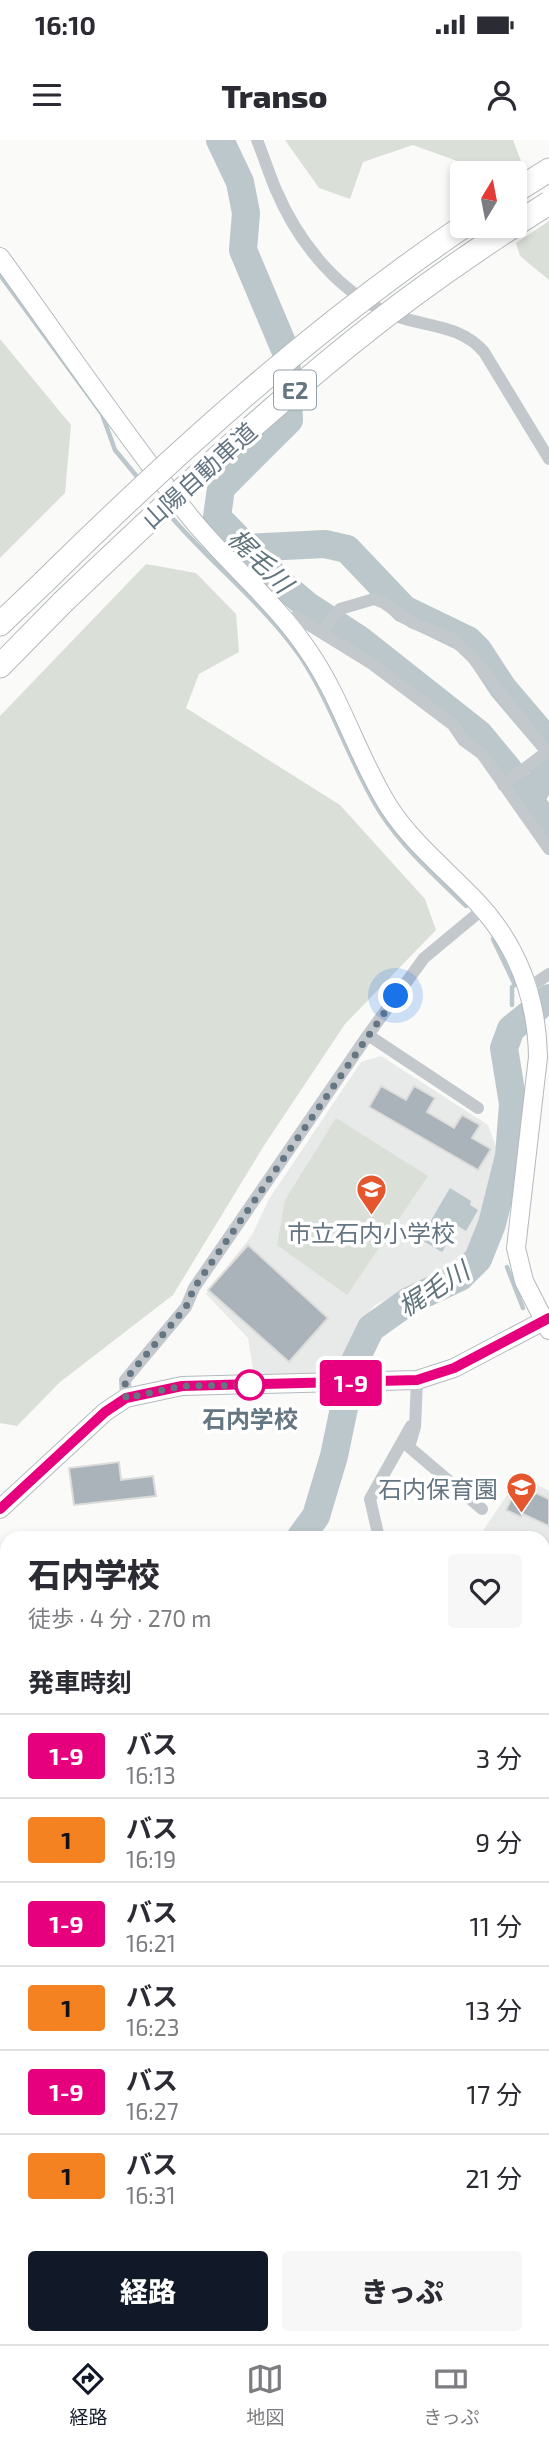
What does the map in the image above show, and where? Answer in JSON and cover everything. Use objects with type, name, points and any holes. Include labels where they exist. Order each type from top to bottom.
[{"type":"highway","points":[[527,184],[549,170]]},
{"type":"highway","name":"山陽自動車道","points":[[0,666],[146,523],[352,342],[464,260],[549,203]]},
{"type":"highway","name":"山陽自動車道","points":[[0,624],[124,503],[223,413],[345,312],[450,236]]},
{"type":"street","points":[[257,140],[281,201],[308,245],[333,276],[347,289],[380,309],[398,317],[453,330],[480,347],[549,459]]},
{"type":"street","points":[[0,257],[191,518],[285,620],[322,672],[389,806],[424,849],[483,909],[514,952],[529,990],[536,1018],[537,1079],[516,1248],[524,1280],[547,1323],[454,1368],[417,1380],[182,1386],[126,1398],[105,1412],[0,1509]]},
{"type":"street","points":[[323,629],[338,610],[369,600],[379,600],[413,623],[452,638],[473,658],[502,698],[547,751],[506,783]]},
{"type":"street","points":[[285,620],[296,617],[323,629],[453,725],[464,741],[480,752],[506,783],[549,849]]},
{"type":"street","points":[[126,1398],[125,1380],[186,1307],[194,1288],[424,958],[483,909]]},
{"type":"street","points":[[529,990],[549,974]]},
{"type":"street","points":[[368,1035],[478,1108]]},
{"type":"street","points":[[417,1380],[415,1427],[409,1447],[482,1509]]},
{"type":"street","points":[[377,1531],[370,1499],[409,1426],[415,1427]]},
{"type":"shaded area","points":[[285,140],[513,140],[521,161],[457,161],[413,145],[363,162],[350,199],[319,188]]},
{"type":"shaded area","points":[[549,221],[549,280],[520,256],[516,243]]},
{"type":"shaded area","points":[[0,339],[71,425],[65,493],[0,558]]},
{"type":"shaded area","points":[[146,564],[196,573],[236,614],[239,652],[199,674],[186,708],[340,805],[425,899],[436,930],[345,1024],[265,1144],[173,1295],[60,1382],[17,1426],[0,1423],[0,716]]},
{"type":"shaded area","name":"市立石内小学校","points":[[381,1056],[488,1125],[497,1149],[475,1240],[455,1266],[375,1305],[356,1327],[337,1374],[254,1375],[248,1338],[206,1294],[252,1235],[269,1199],[361,1062]]},
{"type":"shaded area","points":[[336,1118],[428,1176],[347,1295],[277,1245],[285,1200]]},
{"type":"shaded area","points":[[450,1188],[471,1201],[470,1205],[478,1210],[466,1231],[458,1226],[442,1252],[420,1239]]},
{"type":"shaded area","name":"石内保育園","points":[[520,1476],[549,1491],[549,1531],[483,1531]]},
{"type":"building","points":[[381,1086],[406,1100],[414,1086],[435,1098],[427,1112],[454,1128],[462,1115],[480,1125],[472,1138],[491,1149],[478,1170],[369,1107]]},
{"type":"building","points":[[248,1245],[328,1318],[289,1362],[208,1290]]},
{"type":"building","points":[[119,1462],[121,1480],[153,1476],[156,1496],[74,1505],[69,1468]]},
{"type":"building","points":[[521,1479],[536,1486],[534,1492],[549,1499],[549,1526],[523,1514],[521,1517],[506,1510]]},
{"type":"waterway","name":"梶毛川","points":[[220,140],[240,182],[246,213],[243,250],[286,352],[289,420],[221,488],[217,517],[284,586],[308,606],[360,640],[479,734],[508,769],[549,827]]},
{"type":"waterway","points":[[0,275],[102,414],[115,450],[139,479]]},
{"type":"waterway","points":[[167,512],[285,636],[312,675],[380,812],[409,850],[466,906]]},
{"type":"waterway","points":[[246,548],[325,544],[347,549],[404,609],[468,640],[478,650],[503,688],[549,742]]},
{"type":"waterway","points":[[530,800],[549,766]]},
{"type":"waterway","points":[[493,939],[515,985],[512,987],[512,1005]]},
{"type":"waterway","name":"梶毛川","points":[[305,1531],[316,1516],[334,1456],[353,1365],[371,1328],[409,1301],[460,1277],[478,1259],[492,1224],[509,1156],[513,1104],[504,1048],[511,1029],[549,998]]},
{"type":"waterway","points":[[507,1267],[523,1308]]},
{"type":"bus line","name":"1-9","points":[[0,1509],[105,1412],[126,1398],[182,1386],[417,1380],[454,1368],[549,1318]]},
{"type":"place","name":"市立石内小学校","points":[[371,1217]]},
{"type":"place","name":"石内学校","points":[[250,1385]]},
{"type":"place","name":"石内保育園","points":[[521,1515]]},
{"type":"route","points":[[250,1385],[256,1385],[182,1386],[126,1398],[125,1380],[186,1307],[194,1288],[396,996]]}]
